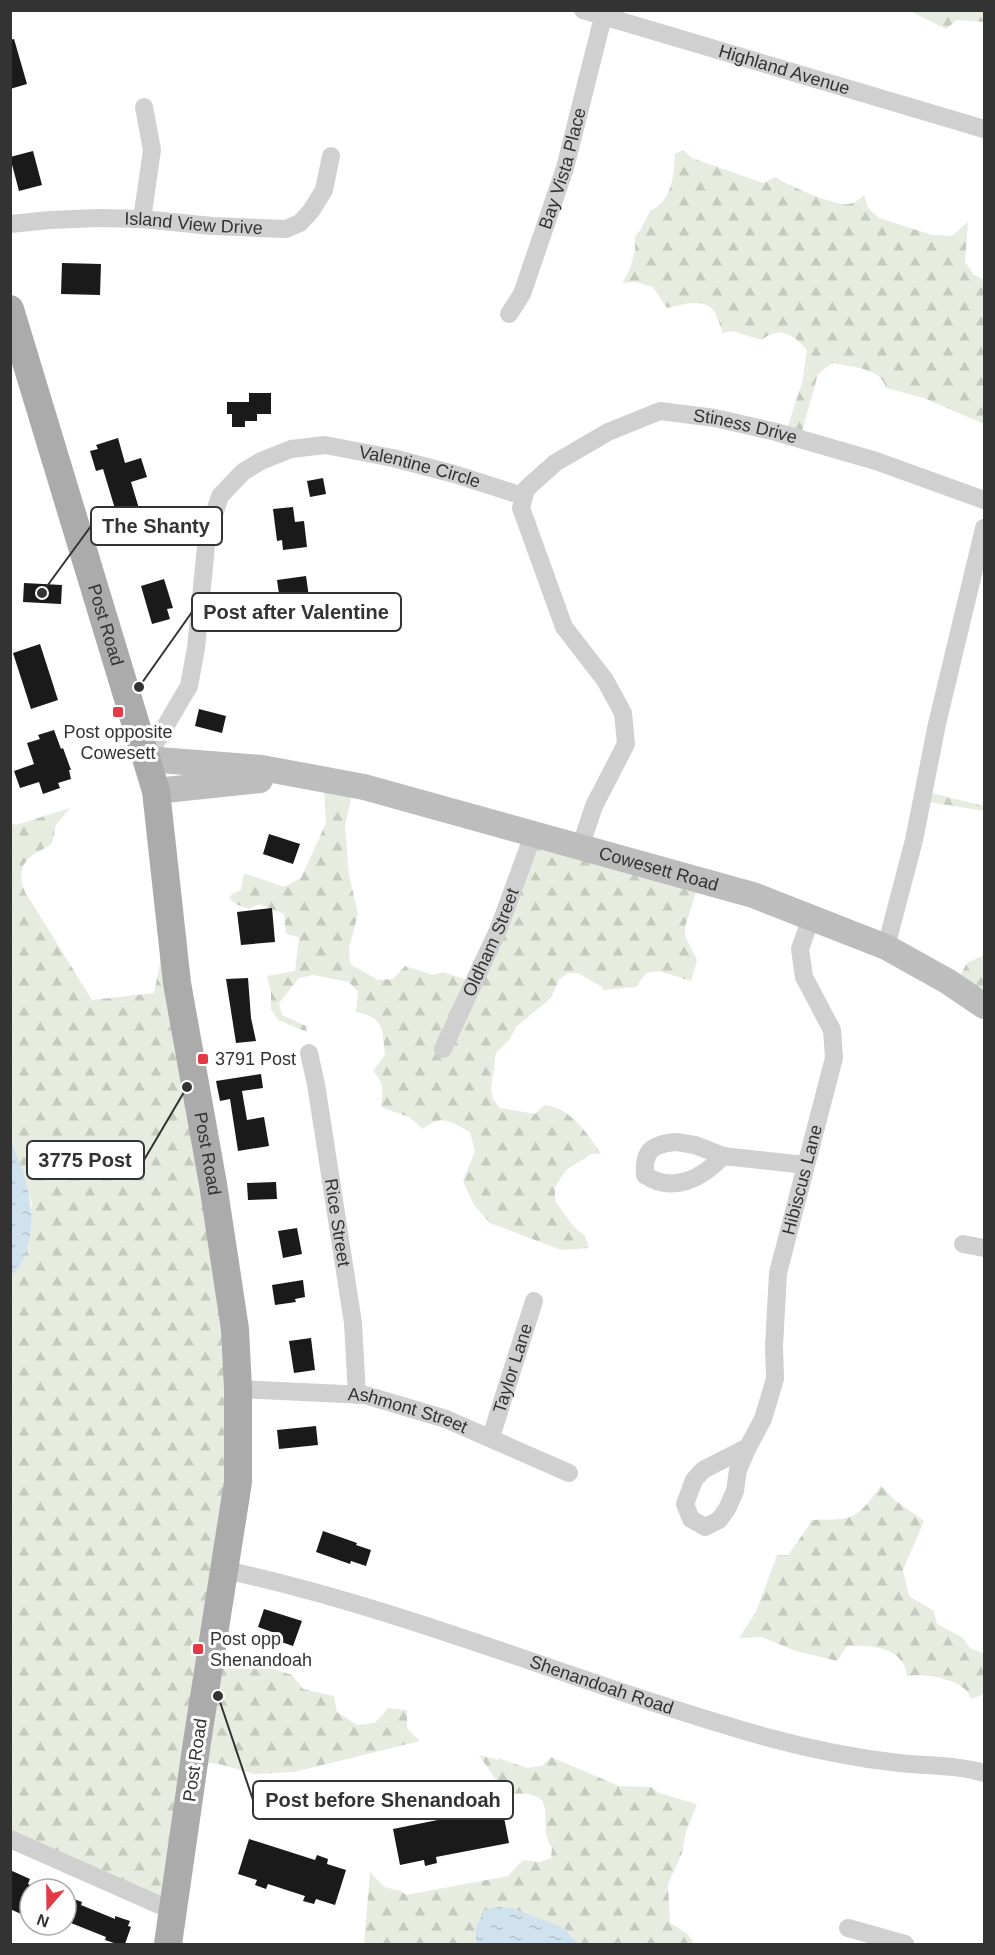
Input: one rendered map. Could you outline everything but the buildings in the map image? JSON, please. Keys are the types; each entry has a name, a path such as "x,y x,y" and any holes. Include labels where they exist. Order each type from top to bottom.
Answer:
{"main road":[{"name":"Post Road","path":"10,309 16,348 156,790 177,983 213,1184 235,1329 238,1389 238,1482 196,1742 168,1944"},
{"name":"Cowesett Road","path":"146,759 262,768 364,787 753,896 886,947 946,981 984,1006"},
{"name":"Cowesett Road","path":"156,790 237,781 315,777"}],"street":[{"name":"Highland Avenue","path":"583,10 984,129"},
{"name":"Bay Vista Place","path":"509,314 522,294 565,168 603,17"},
{"path":"142,219 152,150 144,106"},
{"name":"Island View Drive","path":"10,225 50,220 142,219 212,226 285,229 300,223 311,211 324,190 331,156"},
{"name":"Stiness Drive","path":"524,496 526,489 555,463 608,432 660,411 715,418 776,432 876,461 984,500"},
{"name":"Valentine Circle","path":"146,759 189,686 196,648 207,536 220,496 243,472 261,461 291,449 326,446 393,458 524,496"},
{"path":"524,496 521,508 528,531 564,627 605,680 623,713 626,744 594,806 580,848"},
{"path":"886,947 914,840 937,724 984,528"},
{"name":"Oldham Street","path":"443,1049 499,928 533,835"},
{"name":"Hibiscus Lane","path":"748,1447 763,1419 774,1379 778,1274 834,1058 832,1030 804,976 800,949 811,918"},
{"name":"Rice Street","path":"309,1053 316,1083 353,1323 357,1395"},
{"path":"723,1155 805,1165"},
{"path":"963,1244 984,1248"},
{"name":"Taylor Lane","path":"491,1437 534,1300"},
{"name":"Ashmont Street","path":"238,1389 365,1395 446,1419 569,1473"},
{"name":"Shenandoah Road","path":"225,1570 313,1590 682,1713 768,1737 828,1752 984,1773"},
{"path":"10,1839 173,1911"},
{"path":"848,1928 905,1944"}],"green space":[{"path":"910,11 984,11 984,22 957,20 946,29"},
{"path":"683,150 692,158 763,183 776,177 798,189 837,203 852,203 864,195 868,208 879,218 932,235 952,236 968,222 965,262 974,275 984,280 984,424 924,398 886,388 883,381 872,372 832,363 818,374 800,439 785,434 802,383 807,350 802,344 786,333 775,333 761,340 733,331 722,333 715,312 710,307 696,303 667,308 653,287 636,282 622,283 630,269 635,250 635,237 650,211 663,201 667,194 674,171 675,154"},
{"path":"324,786 353,788 345,826 349,875 358,914 349,948 350,964 378,980 393,979 405,966 433,975 443,972 474,982 534,840 699,883 685,927 685,936 697,960 691,981 659,971 646,973 636,987 603,990 602,987 578,973 568,973 559,980 551,998 516,1027 510,1039 496,1053 491,1089 493,1099 500,1108 535,1114 545,1105 555,1107 578,1123 601,1154 591,1154 566,1170 555,1187 555,1201 574,1227 585,1236 589,1248 561,1250 490,1223 474,1205 463,1181 475,1151 470,1132 452,1122 441,1120 423,1129 409,1117 381,1107 382,1087 373,1071 385,1055 382,1032 377,1021 372,1017 356,1012 358,992 349,982 313,975 299,978 279,1003 282,1015 306,1026 307,1032 278,1020 271,1009 271,992 267,976 295,971 299,937 286,934 284,914 259,904 249,909 229,898 241,890 244,873 281,886 286,886 301,878 326,823"},
{"path":"927,792 984,806 984,811 923,801"},
{"path":"70,808 56,825 52,843 28,859 21,875 28,898 92,1000 154,993 169,919 234,1343 212,1653 231,1655 292,1675 303,1689 334,1696 337,1712 357,1725 375,1723 388,1708 407,1710 407,1729 420,1741 294,1772 254,1774 219,1764 195,1762 170,1912 11,1840 10,1275 13,1275 32,1205 11,1141 10,823 16,825"},
{"path":"984,955 984,1008 955,984 967,963"},
{"path":"881,1486 896,1501 924,1521 903,1570 909,1596 934,1611 937,1624 962,1637 970,1648 984,1654 984,1691 982,1695 971,1699 968,1692 953,1682 933,1677 907,1676 905,1666 900,1659 876,1647 847,1646 837,1661 793,1650 762,1637 739,1638 756,1612 777,1555 788,1555 811,1520 852,1516 865,1506"},
{"path":"479,1755 499,1760 498,1758 527,1768 542,1766 551,1757 619,1786 651,1787 659,1793 697,1804 686,1831 682,1853 668,1884 670,1923 688,1934 694,1944 578,1944 564,1928 485,1910 476,1927 476,1944 364,1944 370,1872 384,1887 401,1891 406,1895 508,1876 523,1860 540,1862 551,1858 552,1847 548,1838 543,1803 538,1797 529,1794 513,1794 514,1792 504,1791"}],"water":[{"path":"11,1141 30,1199 31,1228 24,1257 17,1270 11,1275"},
{"path":"497,1907 512,1908 564,1928 578,1944 476,1944 476,1927 485,1910"}],"place":[{"name":"The Shanty","path":"42,593"},
{"name":"Post after Valentine","path":"139,687"},
{"name":"Post opposite Cowesett","path":"118,712"},
{"name":"3791 Post","path":"203,1059"},
{"name":"3775 Post","path":"187,1087"},
{"name":"Post opp Shenandoah","path":"198,1649"},
{"name":"Post before Shenandoah","path":"218,1696"}]}
